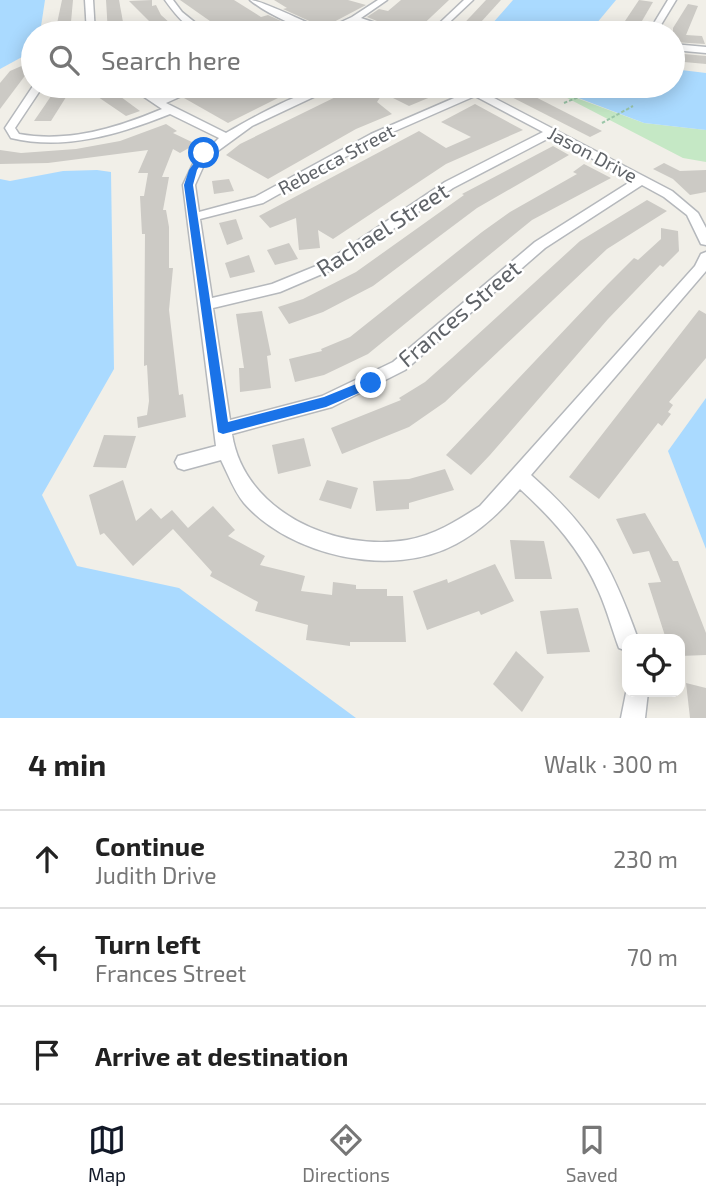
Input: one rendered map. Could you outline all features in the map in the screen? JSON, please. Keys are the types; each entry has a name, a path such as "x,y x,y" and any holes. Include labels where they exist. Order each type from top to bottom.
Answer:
{"street":[{"path":"89,0 90,21"},
{"path":"169,0 188,21"},
{"path":"254,0 270,11 295,21"},
{"path":"351,21 380,0"},
{"path":"446,21 469,0"},
{"path":"659,21 672,0"},
{"path":"355,19 361,21"},
{"path":"685,48 706,50"},
{"path":"30,98 10,128 15,136 44,139 99,134 136,125 170,110"},
{"path":"151,98 225,137"},
{"path":"159,103 171,98"},
{"path":"307,98 225,137 204,153 193,170 189,185 226,451 249,495 274,518 304,536 359,550 406,550 448,538 487,513 701,268 706,257"},
{"name":"Rebecca Street","path":"193,217 259,200 375,136 462,98"},
{"name":"Jason Drive","path":"487,98 676,199 692,213 706,241"},
{"name":"Rachael Street","path":"204,305 275,288 331,265 449,185 552,132"},
{"name":"Frances Street","path":"223,429 326,402 399,366 540,245 642,180"},
{"path":"692,213 706,211"},
{"path":"184,462 226,451"},
{"path":"520,477 558,510 595,555 625,634"},
{"path":"633,718 636,697"}],"path":[{"path":"564,103 576,98"},
{"path":"601,123 633,106"}],"green space":[{"path":"567,98 576,98 644,123 706,130 706,162 683,158"}],"water":[{"path":"0,0 45,0 42,21 21,21 21,58 0,69"},
{"path":"513,0 616,0 598,21 495,21"},
{"path":"685,70 706,73 706,130 644,123 578,98 685,98"},
{"path":"63,171 111,172 114,369 42,495 77,566 179,588 356,718 0,718 0,179 10,181"},
{"path":"706,398 706,549 668,451"}],"building":[{"path":"62,0 73,0 71,21 58,21"},
{"path":"106,0 119,0 123,21 107,21"},
{"path":"152,0 152,6 156,5 168,21 149,21 129,1"},
{"path":"180,0 234,0 261,17 268,15 281,21 210,21"},
{"path":"274,0 348,0 366,5 336,21 309,21 283,9 287,8"},
{"path":"401,0 449,0 427,21 377,21 367,17 379,9 388,11"},
{"path":"486,0 501,0 482,21 466,21"},
{"path":"639,0 653,2 642,21 625,21"},
{"path":"688,4 698,6 686,35 702,36 705,44 685,43 685,21 677,21"},
{"path":"685,54 706,56 706,64 685,62"},
{"path":"21,66 21,81 0,109 0,83 10,71"},
{"path":"50,98 65,98 51,121 34,121"},
{"path":"100,98 122,98 140,111 126,116"},
{"path":"184,98 278,98 228,123"},
{"path":"334,98 380,98 377,102 392,114 356,129 268,179 226,155 240,144"},
{"path":"393,98 428,98 409,106"},
{"path":"514,98 537,98 602,131 590,137"},
{"path":"475,104 523,130 446,164 333,239 318,230 320,248 299,250 296,218 270,228 259,216 419,131 446,148 471,137 441,122"},
{"path":"166,124 177,131 173,133 196,144 180,153 173,149 162,177 169,177 163,210 166,210 169,227 169,268 173,268 169,310 179,395 183,394 186,417 138,428 137,417 147,415 149,401 147,365 144,366 145,234 142,234 140,196 144,196 148,173 138,173 148,150 48,163 0,164 0,150 21,153 76,149 120,141"},
{"path":"553,146 569,155 477,208 373,286 323,312 289,324 278,307 303,299 356,272 464,195 462,194"},
{"path":"664,163 680,171 706,170 706,192 690,195 673,179 653,169"},
{"path":"584,164 611,178 532,220 368,354 324,375 295,382 289,359 322,351 321,349 350,337 482,232 510,212 577,174 573,172"},
{"path":"229,179 234,191 214,194 212,181"},
{"path":"647,200 667,211 607,249 445,402 409,427 342,454 331,428 401,400 399,398 425,382 580,241"},
{"path":"236,219 243,239 227,245 219,223"},
{"path":"661,228 678,231 679,251 663,267 660,265 608,319 490,455 471,475 446,455 607,285 634,258 638,260 661,239"},
{"path":"289,243 298,259 275,265 267,250"},
{"path":"249,255 255,272 230,278 225,263"},
{"path":"699,310 706,314 706,358 669,402 673,405 668,412 671,414 662,426 658,423 599,499 569,477"},
{"path":"262,311 271,355 267,356 271,388 240,392 239,368 244,368 236,314"},
{"path":"104,435 136,436 126,468 93,467"},
{"path":"304,438 311,466 278,474 272,445"},
{"path":"445,469 454,490 409,503 409,509 376,511 373,481 409,479"},
{"path":"123,480 136,521 151,508 161,519 172,510 188,528 213,506 235,530 228,536 265,556 260,565 305,576 301,591 332,595 333,582 356,585 356,589 387,589 387,596 403,596 406,642 350,642 350,646 306,640 308,625 255,611 258,602 210,576 212,572 173,529 133,566 104,533 100,535 89,495"},
{"path":"327,480 358,488 351,509 319,500"},
{"path":"645,513 673,561 678,561 706,633 706,655 685,656 685,634 664,634 648,583 661,582 649,551 633,554 616,519"},
{"path":"510,540 544,541 552,579 515,579"},
{"path":"495,564 514,601 481,615 479,611 427,630 413,591 447,579 448,583"},
{"path":"578,608 590,652 547,654 540,611"},
{"path":"516,651 544,677 522,712 493,684"},
{"path":"686,683 706,688 706,718 690,718"}],"route":[{"path":"204,153 193,170 189,185 223,429 326,402 371,383"}]}
